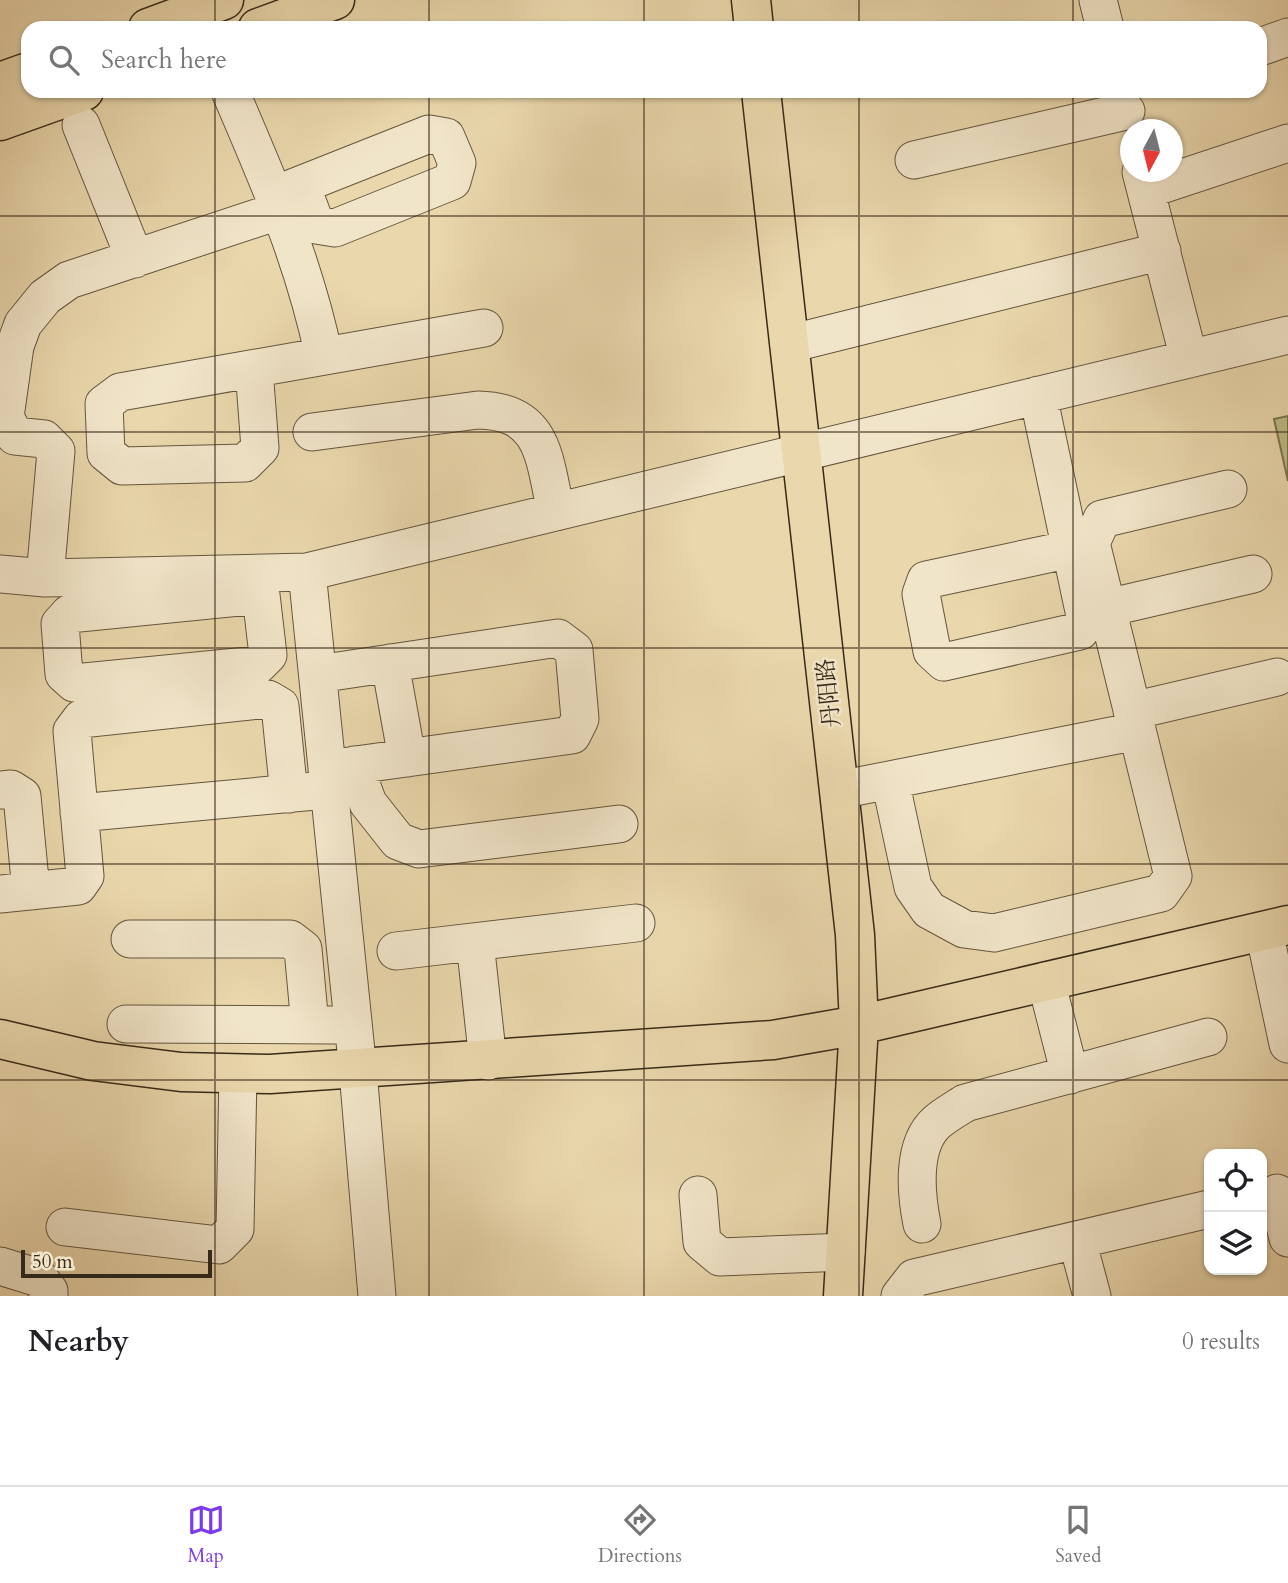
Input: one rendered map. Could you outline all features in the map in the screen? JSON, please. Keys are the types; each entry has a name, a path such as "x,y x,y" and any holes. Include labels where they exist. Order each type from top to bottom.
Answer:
{"main road":[{"path":"167,21 224,0"},
{"path":"277,21 335,0"},
{"path":"751,0 753,21"},
{"path":"0,82 21,74"},
{"name":"丹阳路","path":"762,98 855,935 859,1025 844,1296"},
{"path":"0,121 83,108"},
{"path":"0,1039 93,1061 181,1072 238,1073 358,1071 773,1040 859,1025 1276,928"}],"street":[{"path":"1098,0 1103,21"},
{"path":"1267,44 1288,37"},
{"path":"234,98 286,196 324,356"},
{"path":"914,160 1126,103"},
{"path":"83,108 135,259"},
{"path":"1183,171 1288,143"},
{"path":"1144,182 1189,359"},
{"path":"45,578 56,452 44,439 15,436 5,417 15,346 23,324 45,297 69,280 135,259 286,196"},
{"path":"789,344 1161,251"},
{"path":"254,369 484,328"},
{"path":"261,595 268,655 258,665 74,683 64,674 60,624 69,614 261,595 556,512 1288,335"},
{"path":"1038,395 1071,549"},
{"path":"312,432 478,410 498,411 516,416 530,426 538,441 556,512"},
{"path":"890,780 913,887 929,910 964,929 994,933 1161,893 1172,876 1091,543 1102,519 1228,489"},
{"path":"0,574 45,578 308,581"},
{"path":"1107,608 1254,574"},
{"path":"308,581 318,674 337,775 353,1025 377,1296"},
{"path":"79,813 289,794 337,775 407,758 572,735 580,719 574,650 558,638 318,674"},
{"path":"390,663 407,758"},
{"path":"839,790 1135,721 1277,677"},
{"path":"0,790 11,789 22,796 16,892 78,886 85,876 72,731 81,719 268,699 280,706 289,794"},
{"path":"337,775 368,803 398,841 419,849 619,824"},
{"path":"396,951 636,923"},
{"path":"1276,928 1288,1044"},
{"path":"130,939 290,939 303,949 310,1025"},
{"path":"475,942 488,1061"},
{"path":"1046,981 1070,1075"},
{"path":"126,1024 353,1025"},
{"path":"922,1224 915,1189 919,1157 934,1124 965,1103 1208,1037"},
{"path":"65,1227 219,1245 235,1229 238,1073"},
{"path":"1276,1193 1288,1238"},
{"path":"698,1195 702,1242 720,1257 846,1252"},
{"path":"900,1296 914,1278 1204,1210"},
{"path":"1077,1240 1092,1296"},
{"path":"0,1266 39,1278 49,1291 49,1296"}],"shaded area":[{"path":"1288,416 1288,481 1274,419"}]}
